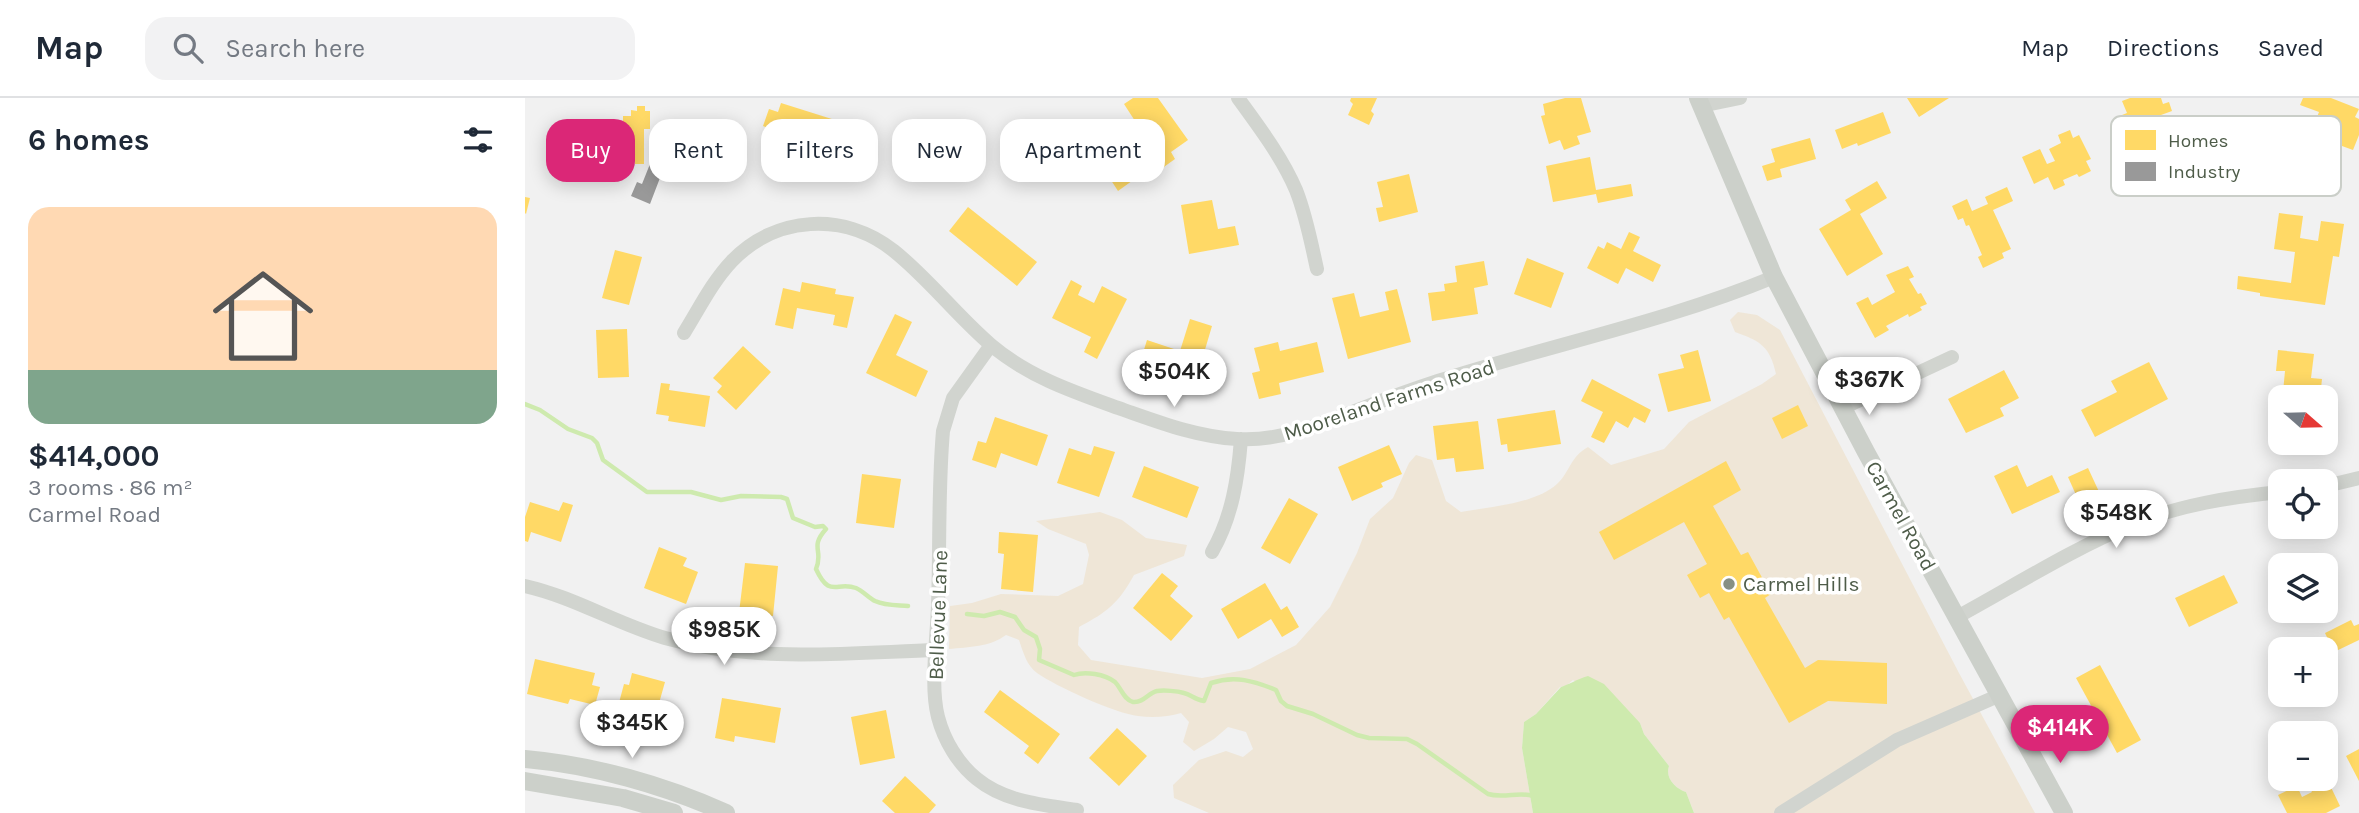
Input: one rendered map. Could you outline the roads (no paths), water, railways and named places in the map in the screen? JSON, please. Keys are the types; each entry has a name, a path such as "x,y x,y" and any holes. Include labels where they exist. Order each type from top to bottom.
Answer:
{"main road":[{"name":"Carmel Road","path":"1699,102 1774,276 2064,813"},
{"path":"525,759 617,775 696,800 726,813"},
{"path":"525,781 623,798 674,813"}],"street":[{"path":"1238,98 1280,158 1296,190 1317,269"},
{"path":"1699,102 1741,98"},
{"name":"Mooreland Farms Road","path":"684,333 713,285 730,262 748,246 781,229 822,223 859,231 893,250 991,345 1018,365 1049,382 1077,394 1207,436 1269,438 1311,428 1441,380 1721,299 1774,276"},
{"name":"Bellevue Lane","path":"991,345 960,386 947,413 943,430 935,699 938,717 950,747 963,765 991,789 1008,797 1077,810"},
{"path":"1843,408 1952,357"},
{"path":"1212,552 1229,515 1235,492 1241,439"},
{"path":"2338,483 2359,478"},
{"path":"1957,617 2134,523 2178,509 2238,496 2268,493"},
{"path":"525,586 664,637 705,647 751,653 792,654 936,650"},
{"path":"1781,813 1897,740 2000,695"}],"waterway":[{"path":"525,404 540,410 568,429 592,438 597,443 603,460 647,492 691,492 721,500 741,496 787,499 793,518 826,529 818,541 819,557 816,569 825,584 856,588 883,604 908,606"},
{"path":"967,614 984,616 1000,612 1015,617 1024,630 1036,637 1040,649 1039,660 1074,675 1089,673 1106,677 1115,682 1133,702 1157,691 1184,693 1204,701 1211,683 1228,679 1252,682 1276,690 1281,701 1287,706 1313,714 1357,735 1407,739 1488,794 1533,796"}],"place":[{"name":"Carmel Hills","path":"1729,584"}]}
